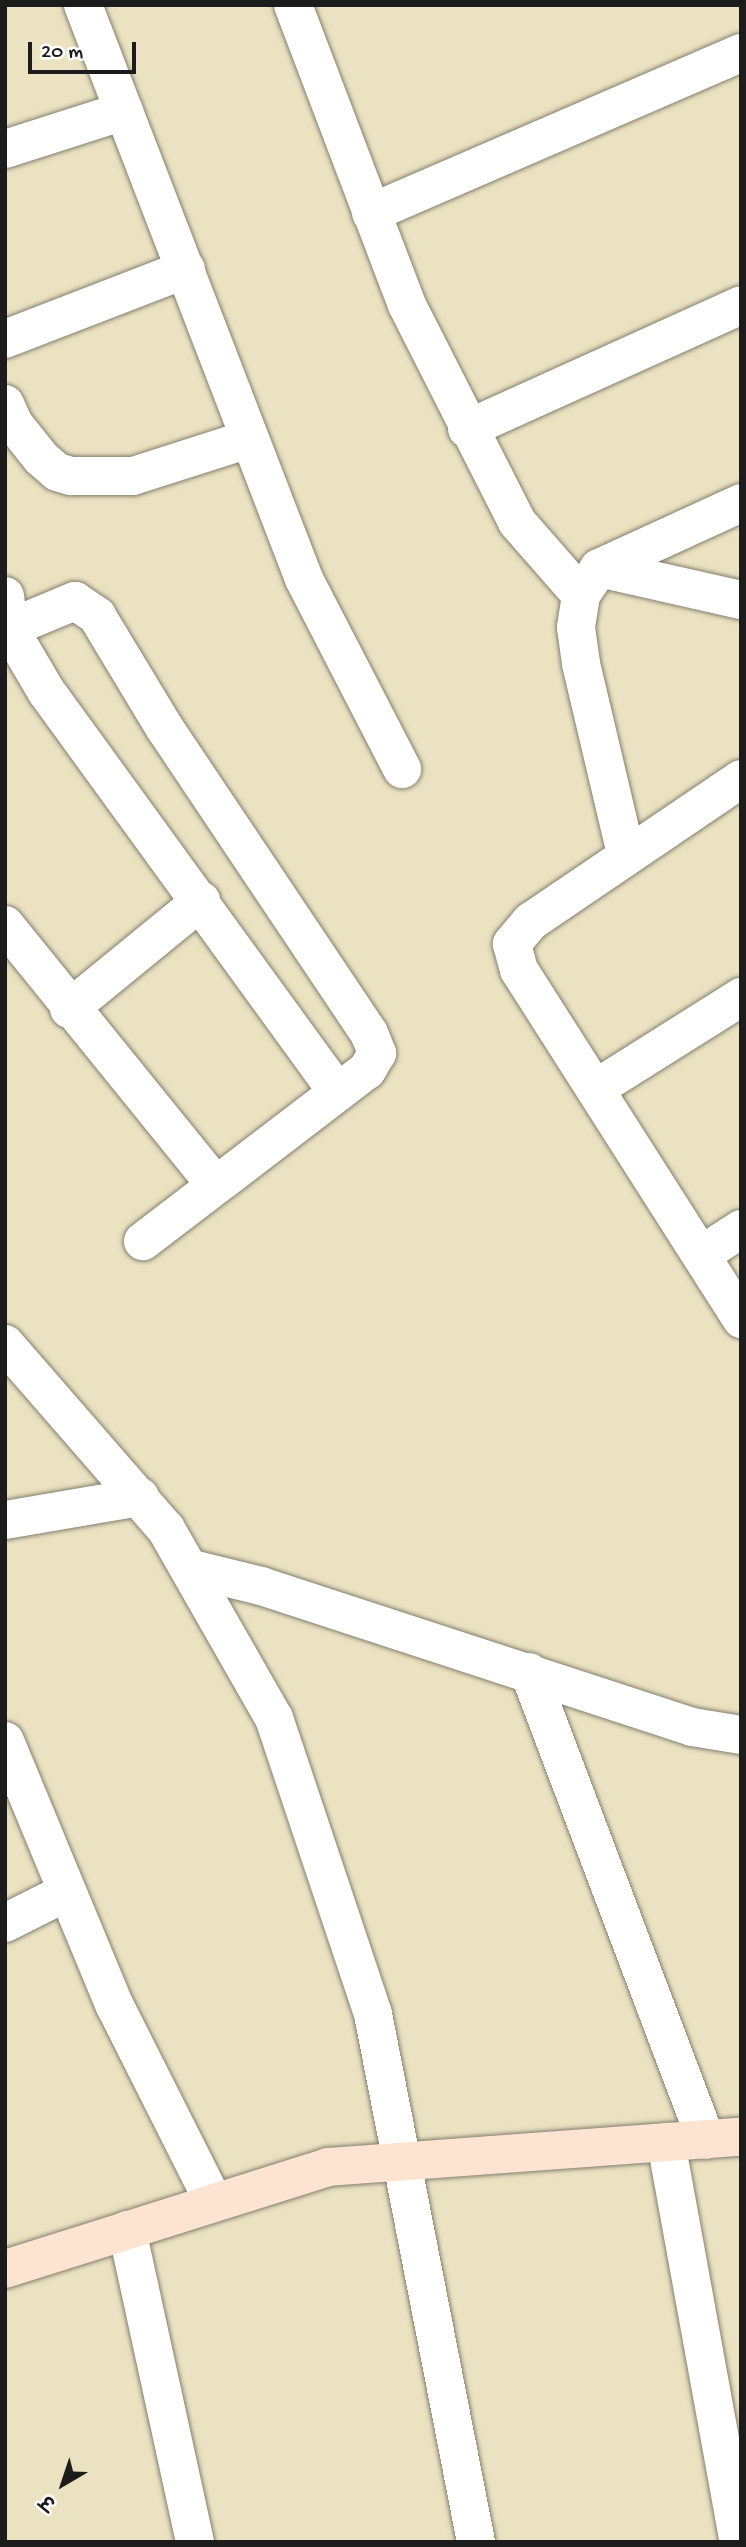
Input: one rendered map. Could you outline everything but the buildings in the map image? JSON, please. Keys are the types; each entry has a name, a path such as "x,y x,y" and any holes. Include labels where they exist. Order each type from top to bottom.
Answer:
{"main road":[{"path":"5,2269 328,2166 723,2138"}],"street":[{"path":"83,5 304,579 402,769"},
{"path":"293,5 407,304 467,429 517,522 590,581 741,600"},
{"path":"371,213 741,53"},
{"path":"5,149 124,111"},
{"path":"5,340 186,269"},
{"path":"467,429 741,305"},
{"path":"5,404 14,424 41,458 57,472 71,476 133,476 248,439"},
{"path":"626,854 581,663 576,626 590,581 741,503"},
{"path":"143,1241 214,1183 337,1091 375,1061 369,1033 164,727 97,616 75,601 6,618 46,691 337,1091"},
{"path":"741,779 626,854 531,921 512,944 519,970 741,1319"},
{"path":"69,1009 201,901"},
{"path":"5,925 69,1009 214,1183"},
{"path":"595,1089 741,997"},
{"path":"701,1255 741,1228"},
{"path":"5,1344 140,1497 192,1569 274,1718 373,2014 475,2542"},
{"path":"5,1520 140,1497"},
{"path":"192,1569 261,1586 692,1727 741,1735"},
{"path":"529,1672 723,2138"},
{"path":"6,1743 116,2006 214,2203"},
{"path":"5,1923 67,1892"},
{"path":"666,2143 728,2414 738,2542"},
{"path":"127,2230 195,2542"}]}
